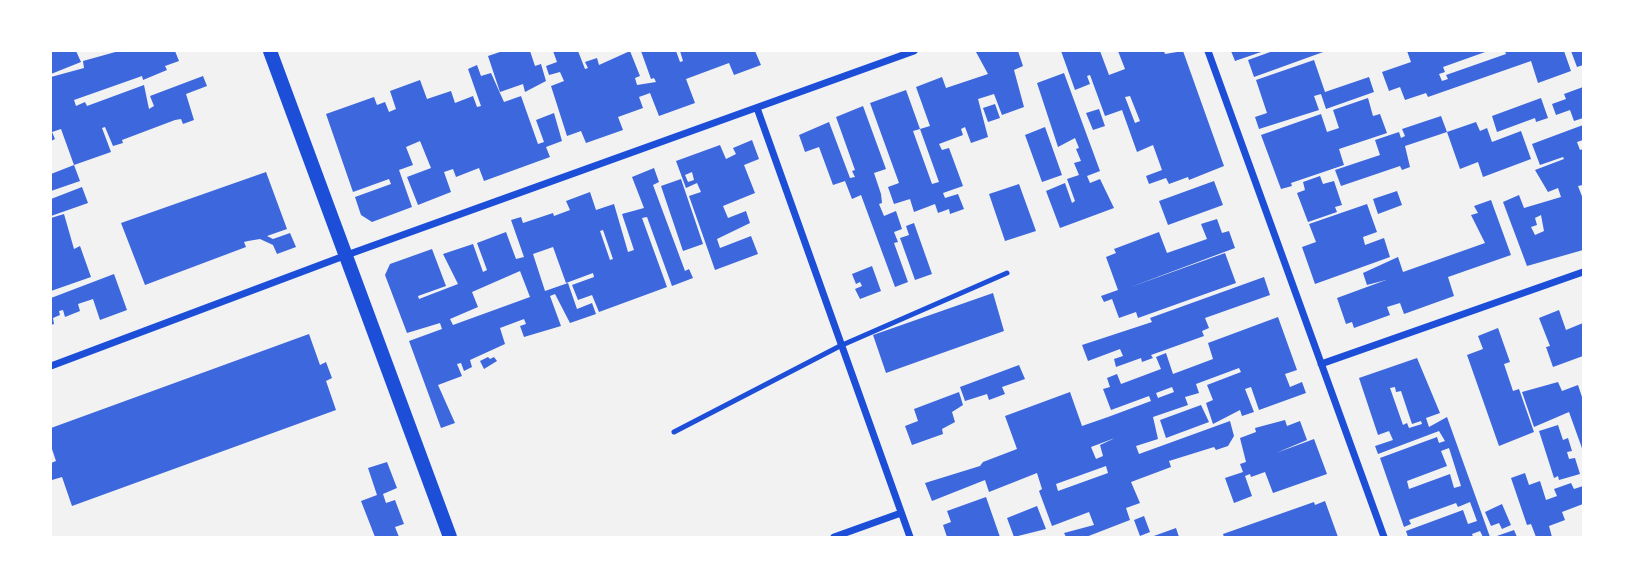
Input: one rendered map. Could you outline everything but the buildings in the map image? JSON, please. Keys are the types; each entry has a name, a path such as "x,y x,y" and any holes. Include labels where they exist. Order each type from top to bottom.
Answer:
{"main road":[{"path":"270,51 450,537"}],"street":[{"path":"51,366 344,256 914,51"},
{"path":"1208,51 1384,537"},
{"path":"757,107 910,537"},
{"path":"1321,364 1583,272"},
{"path":"834,537 901,513"}],"lane":[{"path":"674,432 840,346 1007,273"}]}
